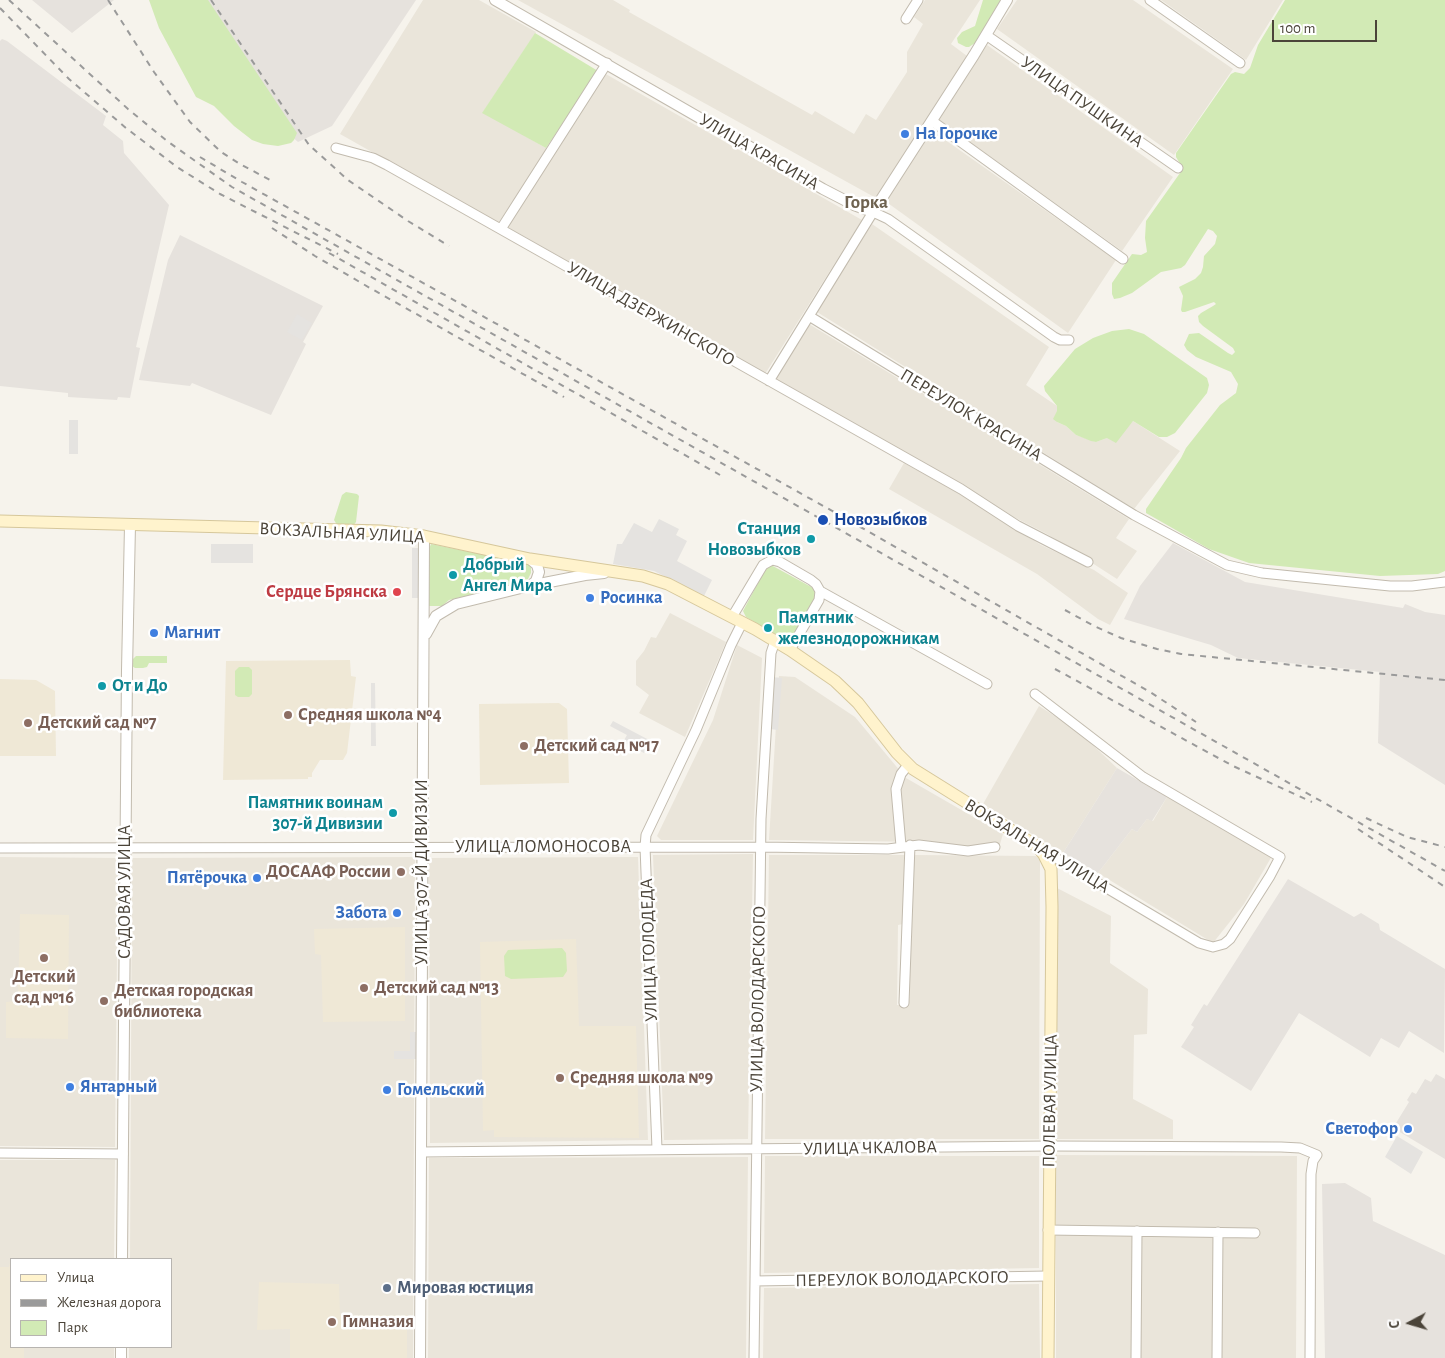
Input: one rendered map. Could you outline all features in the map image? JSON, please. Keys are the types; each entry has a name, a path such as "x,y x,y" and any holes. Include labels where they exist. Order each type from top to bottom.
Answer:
{"main road":[{"name":"ВОКЗАЛЬНАЯ УЛИЦА","path":"0,522 358,530 424,536 530,559 646,576 662,582 737,620 790,650 827,675 848,692 908,765 924,777 1038,847"},
{"name":"ПОЛЕВАЯ УЛИЦА","path":"1038,847 1048,862 1052,879 1048,1358"}],"street":[{"name":"УЛИЦА КРАСИНА","path":"495,0 830,193 888,219 1054,337 1060,340 1069,340"},
{"path":"906,19 918,0"},
{"path":"769,381 1007,0"},
{"path":"1150,0 1240,63"},
{"name":"УЛИЦА ПУШКИНА","path":"986,35 1178,168"},
{"path":"501,229 607,63"},
{"path":"932,121 1123,258"},
{"name":"УЛИЦА ДЗЕРЖИНСКОГО","path":"336,148 373,158 387,164 961,489 1018,526 1088,562"},
{"name":"ПЕРЕУЛОК КРАСИНА","path":"808,316 1134,515 1216,560 1245,570 1390,586 1412,586 1445,582"},
{"name":"САДОВАЯ УЛИЦА","path":"122,1258 126,678 130,525"},
{"name":"УЛИЦА 307-Й ДИВИЗИИ","path":"420,1358 424,536"},
{"path":"529,586 536,581 539,574 537,565 530,559"},
{"path":"737,620 763,565 772,560 780,562 811,580 820,591 820,600 790,650"},
{"path":"424,645 426,634 436,616 448,608 466,601 591,574 623,573"},
{"path":"820,591 987,684"},
{"name":"УЛИЦА ГОЛОДЕДА","path":"657,1149 645,847 649,826 692,738 730,646 737,620"},
{"name":"УЛИЦА ВОЛОДАРСКОГО","path":"754,1358 761,847 770,659 775,641"},
{"name":"ВОКЗАЛЬНАЯ УЛИЦА","path":"1035,694 1143,777 1280,857 1230,939 1224,944 1213,947 1199,943 1038,847"},
{"path":"904,1003 906,845 896,788 901,774 908,765"},
{"name":"УЛИЦА ЛОМОНОСОВА","path":"0,848 888,848 906,845 933,845 968,851 996,847"},
{"path":"1052,879 1056,867 1062,864 1069,865"},
{"name":"УЛИЦА ЧКАЛОВА","path":"421,1152 1049,1146 1300,1148 1317,1155 1313,1161 1311,1174 1310,1358"},
{"path":"0,1153 123,1154"},
{"path":"1048,1230 1255,1233"},
{"path":"1136,1358 1137,1231"},
{"path":"1217,1358 1218,1232"},
{"name":"ПЕРЕУЛОК ВОЛОДАРСКОГО","path":"755,1281 1048,1276"}],"shaded area":[{"path":"32,0 114,0 72,33"},
{"path":"200,0 416,0 332,126 298,142 289,134"},
{"path":"423,0 479,0 536,32 483,112 548,149 498,223 340,134"},
{"path":"518,0 613,0 630,10 629,12 812,115 815,111 854,134 866,114 876,120 907,72 907,52 923,24 914,17 925,0 980,0 951,44 967,56 876,198"},
{"path":"1017,0 1133,0 1233,69 1174,155 997,29"},
{"path":"1161,0 1283,0 1246,60"},
{"path":"2,39 106,116 103,125 123,141 124,153 169,205 136,347 140,348 130,398 118,397 117,400 68,397 68,393 0,386 0,41"},
{"path":"987,45 1173,177 1122,251 938,119"},
{"path":"604,73 862,220 765,374 506,226"},
{"path":"931,130 1116,260 1068,333 885,201"},
{"path":"872,224 1049,347 1026,385 1057,406 1057,422 1066,426 1076,435 1096,442 1107,438 1133,421 1180,451 1134,509 817,312"},
{"path":"180,235 323,306 303,342 306,344 271,415 192,383 190,386 139,380 168,260"},
{"path":"297,314 312,323 302,340 287,332"},
{"path":"809,324 1129,519 1116,538 1137,551 1117,579 1047,534 1006,513 775,380"},
{"path":"69,420 78,420 78,454 69,454"},
{"path":"904,463 962,495 1041,545 1094,570 1128,593 1110,625 1098,619 1037,574 889,489"},
{"path":"659,519 679,529 676,535 687,541 677,561 712,580 704,596 654,571 613,564 617,544 622,544 634,523 652,532"},
{"path":"1173,543 1245,582 1403,608 1405,604 1425,612 1445,615 1445,785 1378,743 1380,672 1238,658 1211,645 1124,619 1140,586"},
{"path":"211,544 253,544 253,563 211,563"},
{"path":"412,548 418,548 418,598 412,598"},
{"path":"670,613 726,642 685,737 639,713 649,695 636,685 636,661 651,637 656,638"},
{"path":"737,645 762,658 753,840 661,840 657,836 713,720"},
{"name":"Средняя школа №4","path":"350,660 351,676 356,677 347,753 343,760 320,760 312,773 312,777 308,777 308,779 223,780 226,661"},
{"path":"779,676 795,677 855,717 906,778 1003,834 1000,844 970,848 929,842 769,840"},
{"path":"772,677 782,678 778,730 770,729"},
{"name":"Детский сад №7","path":"0,679 36,680 55,691 56,756 0,756"},
{"path":"371,683 375,683 376,746 371,746"},
{"name":"Детский сад №17","path":"559,703 567,709 569,783 480,785 479,704"},
{"path":"1039,706 1077,730 1117,768 1063,853 983,804"},
{"path":"613,721 651,741 644,753 623,742 627,735 610,726"},
{"path":"1117,768 1167,797 1152,821 1147,819 1137,832 1132,829 1098,873 1063,853"},
{"path":"1167,797 1272,856 1244,904 1213,943 1098,873 1132,829 1137,832 1147,819 1153,821"},
{"path":"753,854 748,1139 664,1140 653,855"},
{"path":"769,855 906,855 903,924 898,925 897,1005 909,1005 914,855 1036,856 1040,860 1039,1139 765,1139"},
{"path":"0,857 118,858 115,1147 0,1146"},
{"path":"415,857 413,1358 129,1358 129,1348 172,1348 172,1258 130,1258 132,858"},
{"path":"638,857 648,1140 430,1143 429,858"},
{"path":"1288,879 1354,917 1361,913 1379,924 1380,930 1445,969 1444,1053 1409,1031 1399,1048 1381,1038 1370,1057 1299,1013 1251,1091 1181,1047 1194,1027 1191,1025 1204,1004 1207,1006"},
{"path":"1057,888 1111,916 1110,963 1148,989 1147,1034 1134,1035 1133,1099 1173,1120 1173,1139 1057,1139"},
{"name":"Детский сад №16","path":"20,914 69,915 68,1039 6,1038 6,1002 18,1001"},
{"name":"Детский сад №13","path":"405,927 405,1021 323,1022 321,955 315,954 314,929"},
{"name":"Средняя школа №9","path":"576,939 579,1026 636,1026 639,1138 494,1137 494,1130 483,1131 480,942"},
{"path":"410,1032 416,1032 416,1059 394,1059 394,1051 410,1051"},
{"path":"1436,1074 1445,1079 1445,1159 1393,1128 1409,1102 1407,1100 1412,1092 1416,1094 1425,1079 1431,1082"},
{"path":"1397,1136 1423,1152 1411,1174 1385,1157"},
{"path":"1056,1155 1297,1156 1296,1358 1220,1358 1221,1236 1260,1237 1260,1230 1056,1226"},
{"path":"765,1156 1039,1156 1039,1268 764,1273"},
{"path":"748,1157 746,1358 428,1358 429,1158"},
{"path":"0,1160 115,1160 114,1258 10,1258 10,1348 114,1348 114,1358 0,1358"},
{"path":"1345,1183 1371,1198 1373,1221 1445,1255 1445,1358 1325,1358 1322,1184"},
{"path":"1056,1234 1133,1235 1133,1358 1056,1358"},
{"path":"1141,1235 1214,1236 1213,1358 1141,1358"},
{"path":"10,1263 10,1348 24,1348 24,1358 0,1358 0,1267 9,1267"},
{"name":"Гимназия","path":"259,1282 339,1284 340,1315 407,1315 407,1358 290,1358 290,1329 257,1330"},
{"path":"1039,1284 1040,1358 763,1358 764,1288"}],"green space":[{"path":"149,0 208,0 297,133 294,140 291,143 278,146 252,140 234,126 214,106 196,97 159,28"},
{"path":"983,0 1001,0 975,43 966,47 958,43 957,38 962,32 975,26"},
{"path":"1285,0 1445,0 1445,571 1438,574 1380,576 1249,563 1209,549 1146,513 1146,509 1186,448 1220,405 1236,393 1238,384 1231,372 1196,357 1184,345 1189,334 1199,333 1228,353 1232,355 1235,352 1233,348 1199,322 1198,316 1216,304 1214,302 1185,312 1181,310 1183,296 1179,287 1195,279 1201,273 1204,256 1215,244 1217,236 1208,229 1185,265 1181,268 1161,272 1132,293 1114,299 1112,283 1132,254 1141,255 1147,252 1145,238 1146,221 1180,173 1182,167 1176,157 1176,153 1231,74 1235,72 1244,74 1250,68 1258,45"},
{"path":"535,33 598,71 546,148 482,113"},
{"path":"1129,329 1144,334 1207,378 1209,385 1207,393 1175,433 1167,437 1159,437 1133,421 1116,443 1107,438 1096,442 1076,435 1066,426 1053,419 1057,406 1045,391 1044,386 1075,349 1093,338 1112,331"},
{"path":"346,492 359,496 356,522 353,526 337,525 334,520 342,495"},
{"path":"431,544 528,564 531,567 531,573 527,581 449,600 442,606 429,606 429,549"},
{"path":"771,565 815,589 817,595 797,632 788,636 779,636 746,617 743,611 766,568"},
{"path":"136,656 167,656 167,663 149,663 147,667 135,668 132,666 132,660"},
{"path":"239,667 249,667 252,670 252,694 249,697 238,697 235,695 235,671"},
{"path":"562,948 566,953 567,971 563,977 511,979 505,976 504,956 508,950"}],"railway":[{"path":"9,0 128,109 167,141 232,187 1445,871"},
{"path":"108,0 154,72 190,122 221,152 270,180"},
{"path":"211,0 309,145 348,180 408,221 449,246"},
{"path":"0,8 69,79 126,128 177,167 220,194 338,254"},
{"path":"200,157 827,508 1150,692 1196,722"},
{"path":"272,228 370,288 564,397"},
{"path":"329,253 720,475"},
{"path":"1065,610 1121,638 1181,654 1445,680"},
{"path":"1055,669 1233,766 1312,802"},
{"path":"1366,818 1407,837 1445,847"},
{"path":"1358,829 1445,887"}],"place":[{"name":"На Горочке","path":"905,134"},
{"name":"Новозыбков","path":"823,520"},
{"name":"Станция Новозыбков","path":"811,539"},
{"name":"Добрый Ангел Мира","path":"453,575"},
{"name":"Сердце Брянска","path":"397,592"},
{"name":"Росинка","path":"590,598"},
{"name":"Памятник железнодорожникам","path":"768,628"},
{"name":"Магнит","path":"154,633"},
{"name":"От и До","path":"102,686"},
{"name":"Средняя школа №4","path":"288,715"},
{"name":"Детский сад №7","path":"28,723"},
{"name":"Детский сад №17","path":"524,746"},
{"name":"Памятник воинам 307-й Дивизии","path":"393,813"},
{"name":"ДОСААФ России","path":"401,872"},
{"name":"Пятёрочка","path":"257,878"},
{"name":"Забота","path":"397,913"},
{"name":"Детский сад №16","path":"44,958"},
{"name":"Детский сад №13","path":"364,988"},
{"name":"Детская городская библиотека","path":"104,1001"},
{"name":"Средняя школа №9","path":"560,1078"},
{"name":"Янтарный","path":"70,1087"},
{"name":"Гомельский","path":"387,1090"},
{"name":"Светофор","path":"1408,1129"},
{"name":"Мировая юстиция","path":"387,1288"},
{"name":"Гимназия","path":"332,1322"}],"district":[{"name":"Горка","path":"866,202"}]}
